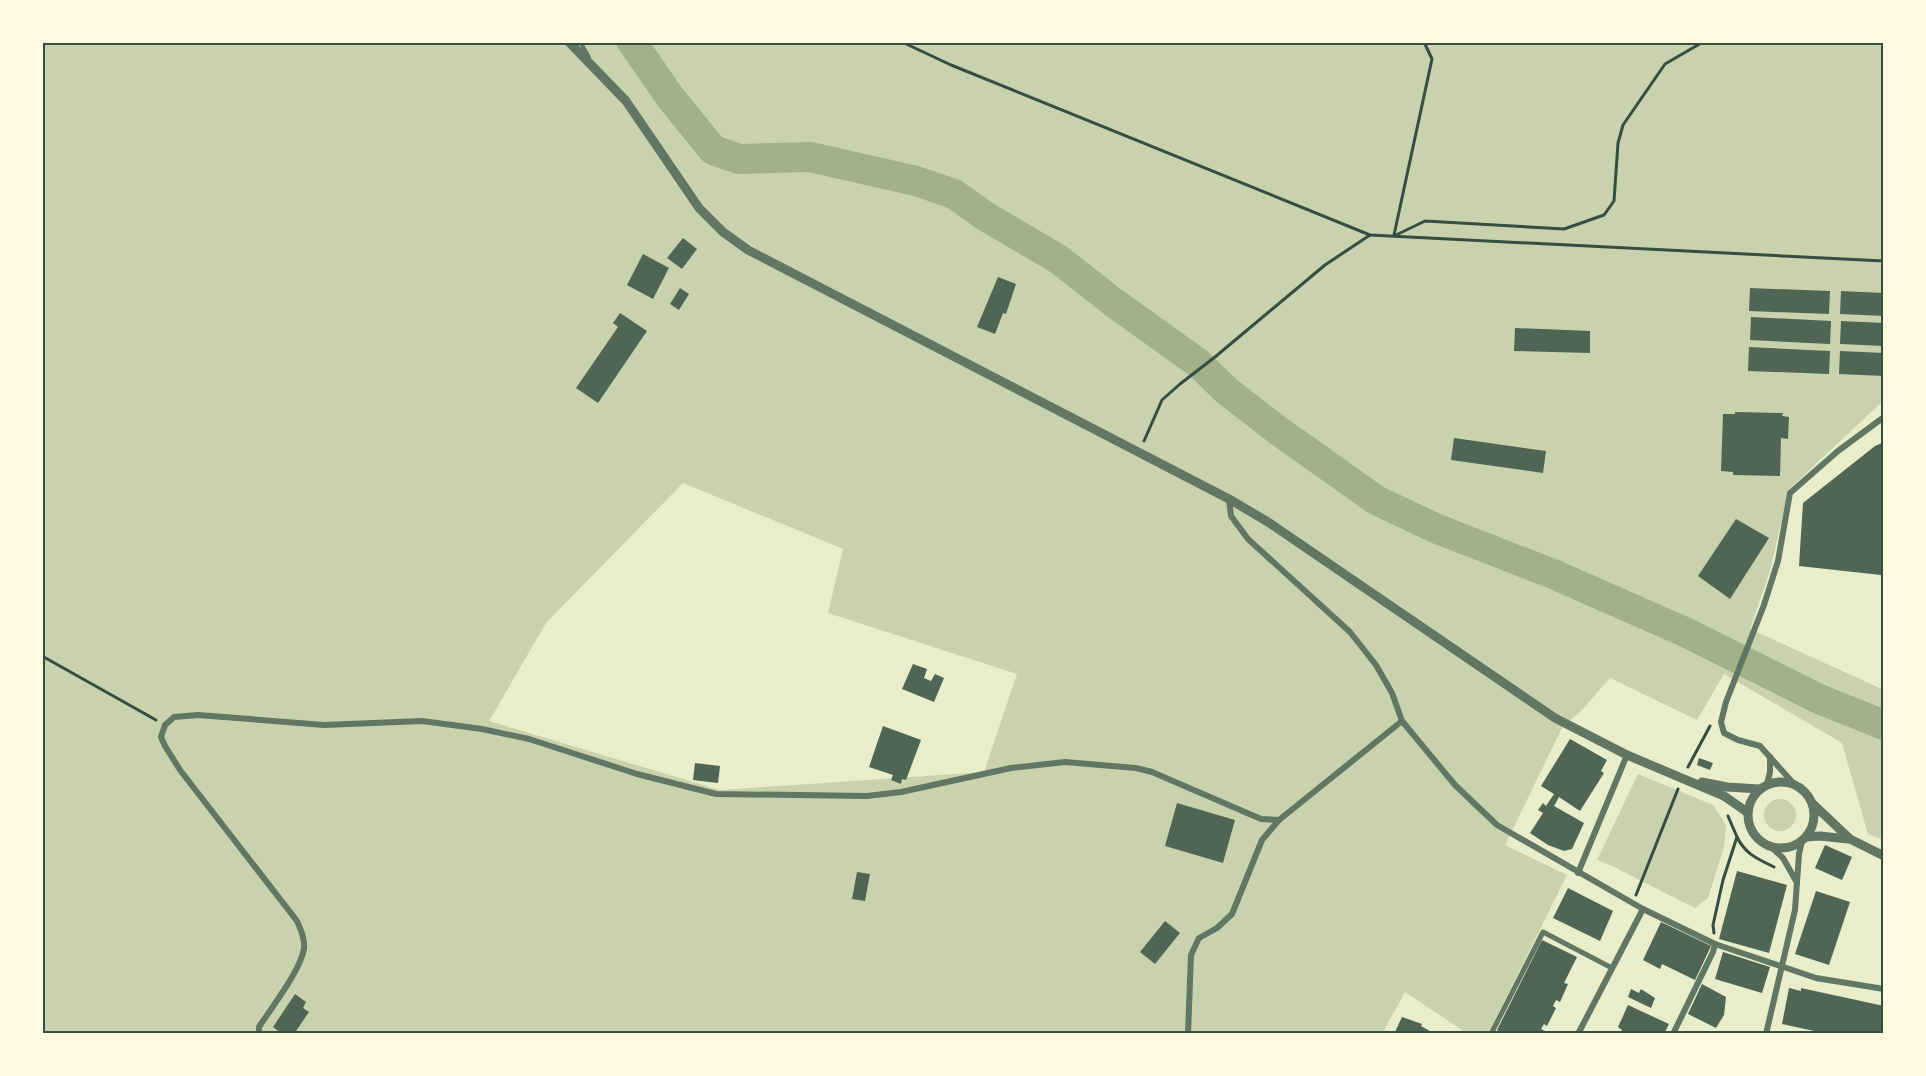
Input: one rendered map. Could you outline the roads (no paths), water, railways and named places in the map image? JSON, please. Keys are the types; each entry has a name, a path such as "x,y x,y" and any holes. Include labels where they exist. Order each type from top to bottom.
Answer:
{"street":[{"path":"568,42 626,101 699,208 723,232 748,250 1229,499 1268,522 1546,712 1680,783 1724,796 1747,812"},
{"path":"1794,784 1760,746 1738,740 1724,733 1721,722 1726,702 1754,634 1778,561 1790,494 1838,451 1884,417"},
{"path":"1229,499 1231,516 1248,539 1350,632 1392,693 1402,722 1455,785 1497,825 1633,904 1715,944 1781,968 1835,982 1884,989"},
{"path":"259,1034 259,1028 299,962 304,947 303,933 297,921 180,770 165,746 161,737 165,725 174,717 198,715 324,725 422,722 448,724 529,739 637,774 716,794 867,796 901,792 1011,768 1065,762 1100,763 1144,770 1261,819 1279,820"},
{"path":"1188,1034 1191,955 1199,938 1217,928 1232,914 1262,840 1279,820 1402,722"},
{"path":"1578,873 1627,754"},
{"path":"1770,756 1770,772 1763,786 1751,799 1747,812 1750,829 1762,843 1779,848 1788,847 1804,839 1827,836 1850,839"},
{"path":"1680,783 1727,787 1763,786 1784,781 1794,784 1802,789 1813,804 1850,839 1884,856"},
{"path":"1766,1034 1796,910 1799,854 1804,839 1813,824 1813,804"},
{"path":"1770,846 1783,858 1798,884"},
{"path":"1578,1034 1643,909"},
{"path":"1491,1034 1543,932 1612,968"},
{"path":"1674,1034 1715,944"}],"lane":[{"path":"580,42 595,68"}],"waterway":[{"path":"632,42 670,97 713,150 739,159 810,157 916,181 954,194 985,216 1058,259 1198,363 1227,391 1276,429 1376,500 1435,528 1553,574 1685,632 1819,699 1884,725"}]}
